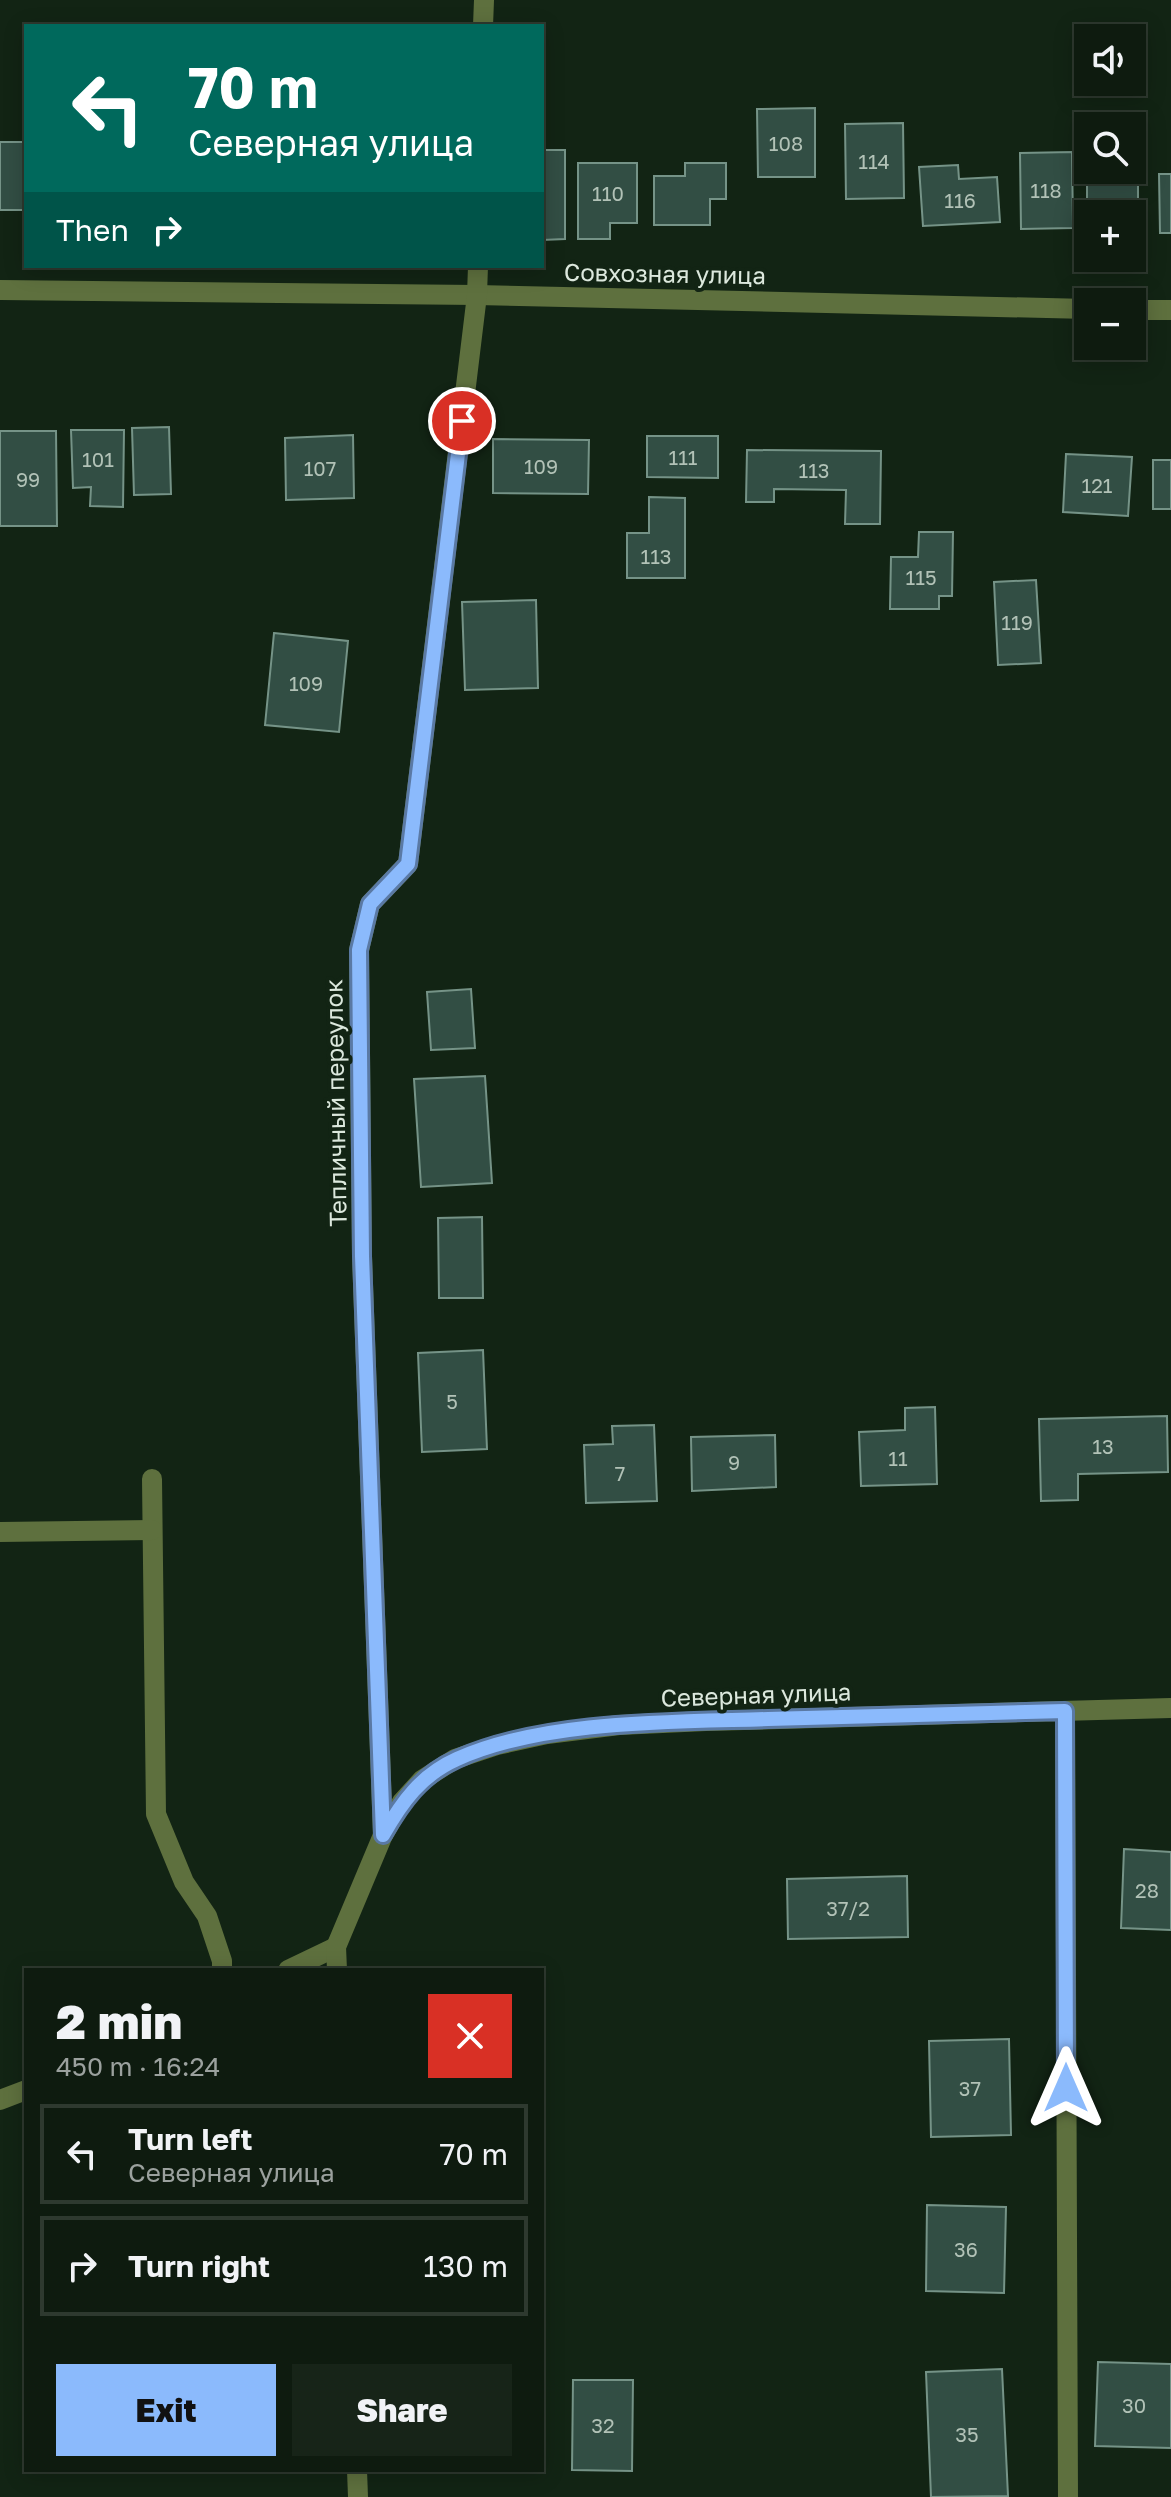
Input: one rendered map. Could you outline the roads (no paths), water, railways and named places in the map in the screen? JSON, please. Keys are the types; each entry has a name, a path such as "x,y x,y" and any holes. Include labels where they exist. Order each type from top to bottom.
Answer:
{"street":[{"path":"483,24 484,0"},
{"name":"Тепличный переулок","path":"383,1835 362,1256 359,950 370,904 408,864 478,268"},
{"name":"Совхозная улица","path":"0,290 477,295 1074,309"},
{"path":"1146,310 1171,310"},
{"path":"152,1479 156,1814 184,1882 207,1916 222,1968"},
{"path":"0,1532 152,1530"},
{"name":"Северная улица","path":"336,1947 383,1835 402,1802 422,1780 455,1759 497,1745 547,1734 619,1725 1171,1708"},
{"path":"1065,1711 1068,2497"},
{"path":"292,1968 336,1947 337,1968"},
{"path":"0,2100 24,2091"},
{"path":"357,2472 358,2497"}]}
